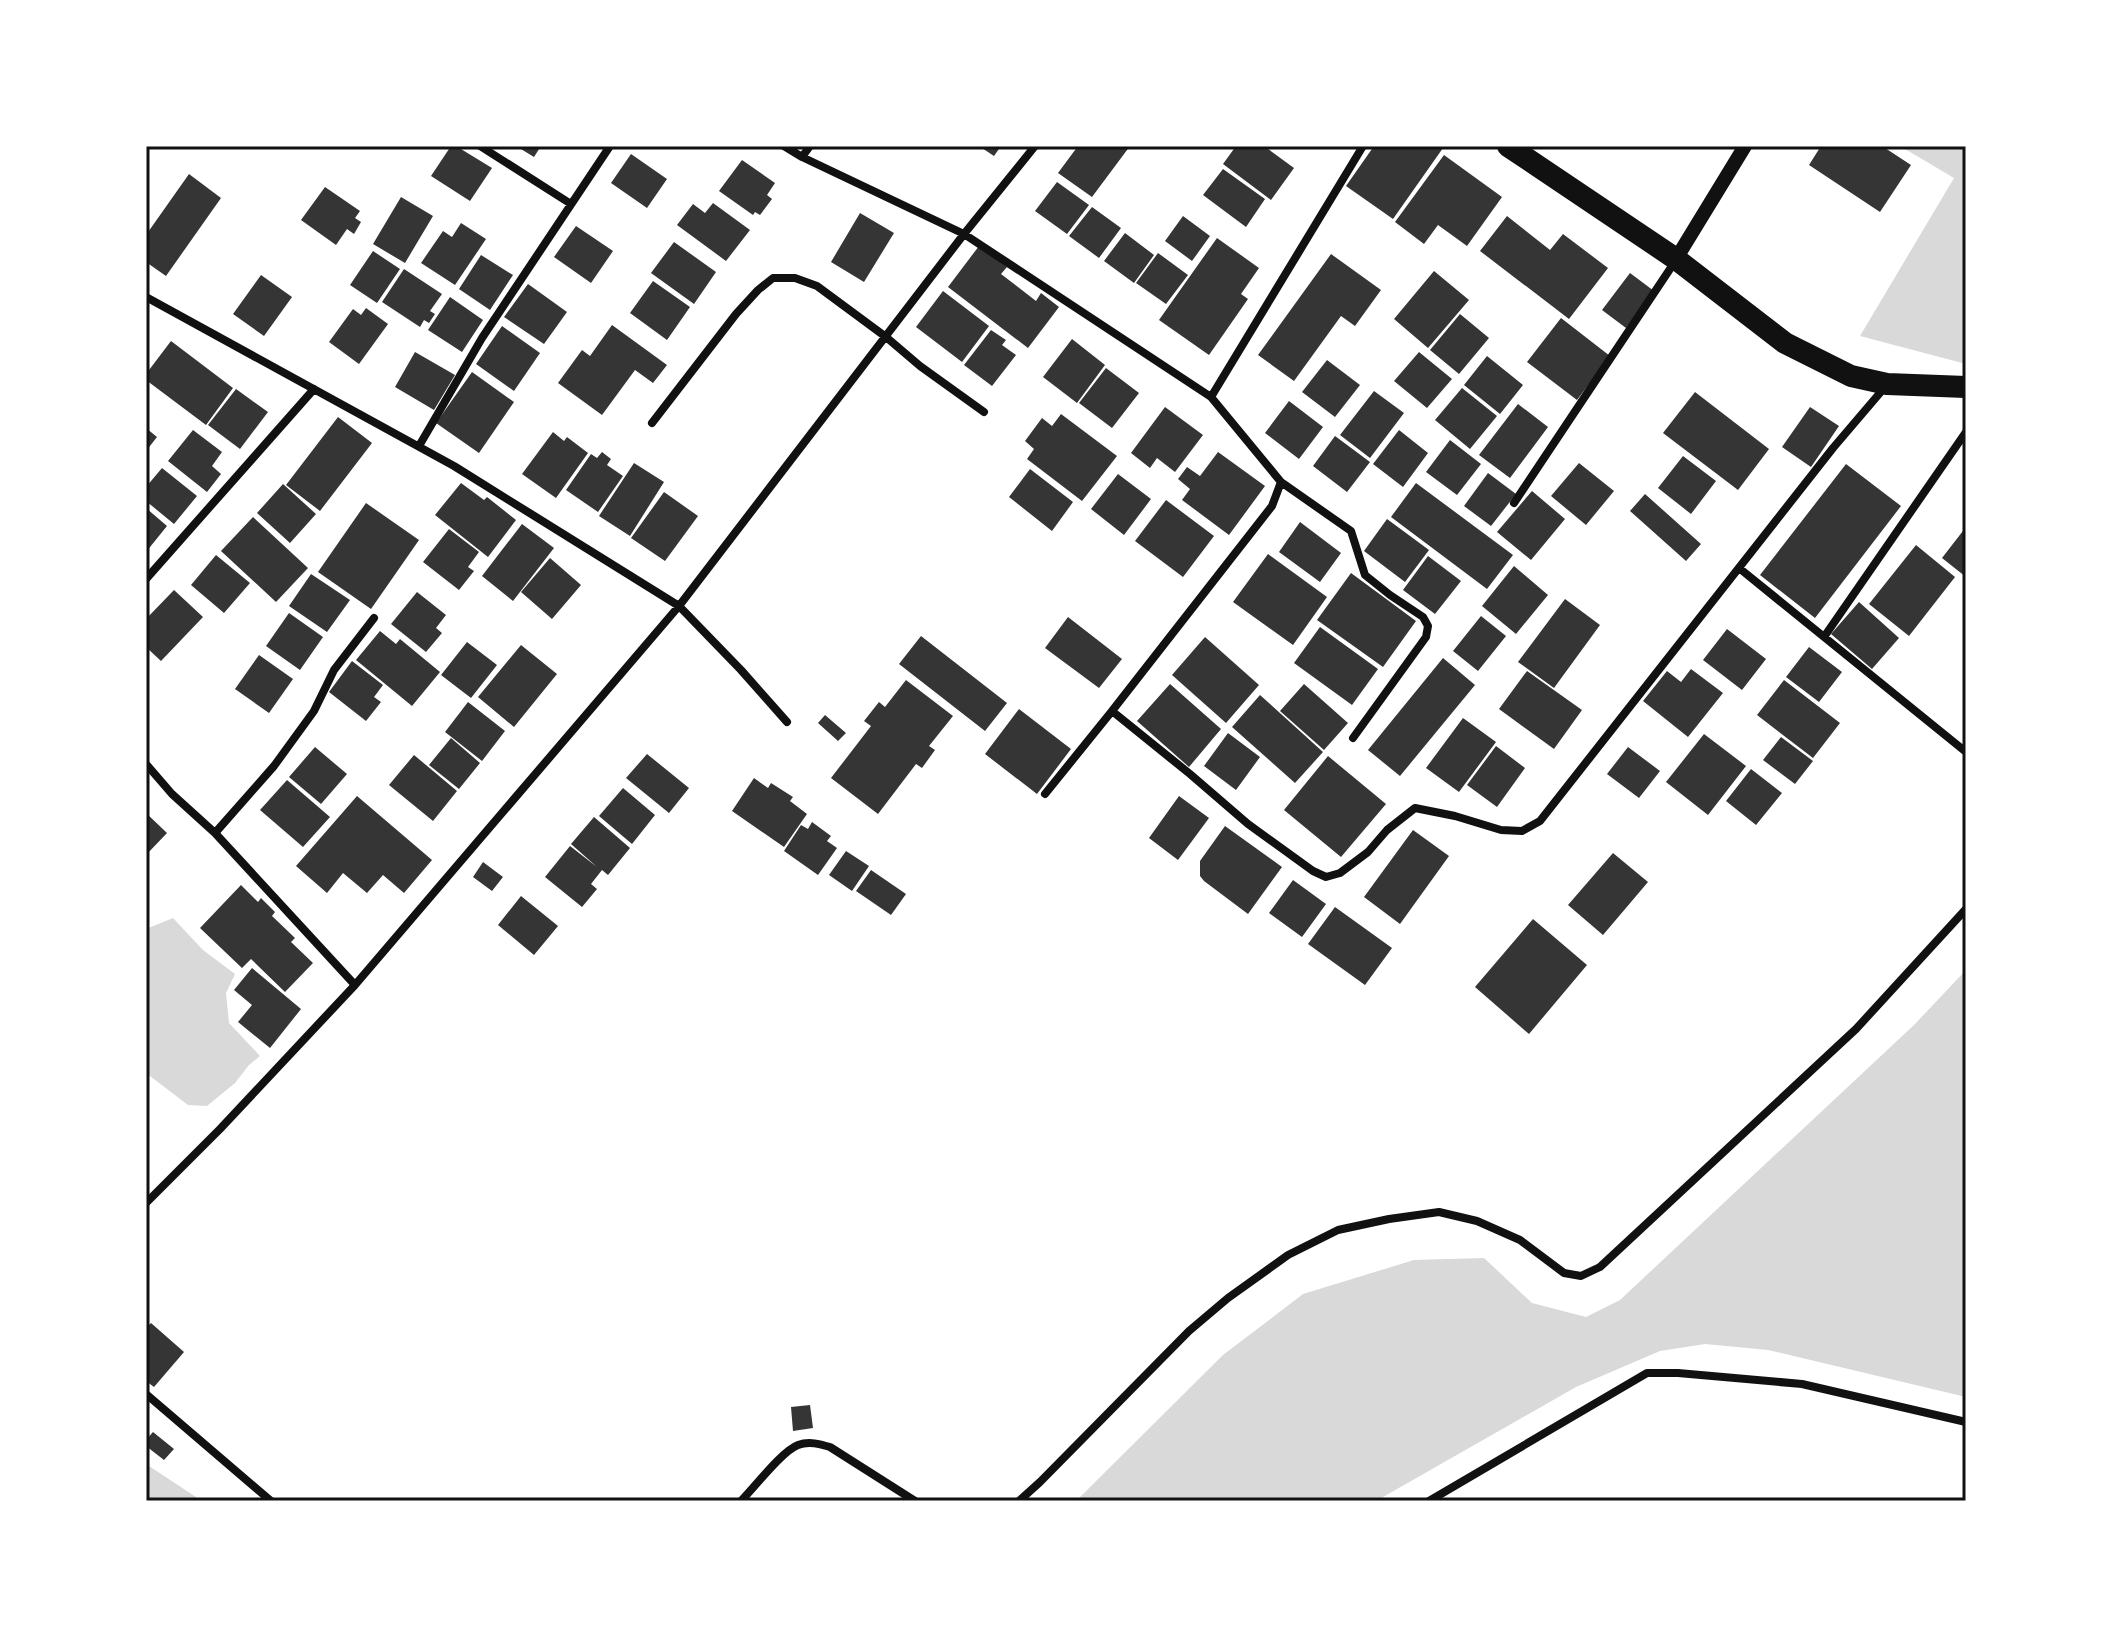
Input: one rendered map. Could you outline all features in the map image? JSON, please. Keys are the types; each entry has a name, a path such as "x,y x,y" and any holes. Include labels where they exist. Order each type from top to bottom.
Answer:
{"highway":[{"path":"1508,146 1676,259 1785,343 1851,376 1887,384 1966,387"}],"street":[{"path":"480,146 571,204"},
{"path":"419,446 482,338 610,146"},
{"path":"784,146 964,234 1211,397 1281,482 1351,531 1365,575 1423,617 1428,626 1426,637 1353,738"},
{"path":"802,157 810,146"},
{"path":"146,1203 355,985 679,606 1035,146"},
{"path":"1211,397 1363,146"},
{"path":"1514,503 1676,259 1745,146"},
{"path":"652,423 736,314 773,278 795,278 817,286 984,412"},
{"path":"146,297 419,446 679,606 787,722"},
{"path":"1112,711 1248,824 1326,877 1340,873 1368,852 1387,830 1415,808 1501,830 1522,831 1540,821 1833,448 1887,384"},
{"path":"146,578 314,389"},
{"path":"1824,637 1966,432"},
{"path":"1045,794 1272,506 1281,482"},
{"path":"1739,568 1966,752"},
{"path":"215,833 274,766 314,711 334,670 374,618"},
{"path":"146,764 172,794 215,833 355,985"},
{"path":"1019,1501 1189,1331 1218,1306 1288,1255 1338,1230 1439,1212 1477,1221 1520,1240 1564,1273 1581,1276 1600,1267 1856,1029 1966,909"},
{"path":"1429,1501 1647,1373 1802,1384 1966,1422"},
{"path":"146,1394 271,1501"},
{"path":"741,1501 797,1445 816,1443 830,1447 915,1501"}],"shaded area":[{"path":"1900,146 1966,146 1966,364 1860,336 1954,178"},
{"path":"173,918 203,950 235,974 226,993 229,1023 260,1056 235,1083 207,1106 188,1105 146,1073 146,929"},
{"path":"1966,970 1966,1397 1768,1350 1705,1344 1660,1351 1576,1387 1376,1501 1076,1501 1223,1355 1303,1294 1414,1260 1484,1258 1532,1303 1586,1317 1620,1300 1914,1025"},
{"path":"146,1464 202,1501 146,1501"}],"building":[{"path":"451,146 492,168 470,201 431,176"},
{"path":"516,146 541,146 534,157"},
{"path":"979,146 1001,146 994,156"},
{"path":"1078,146 1130,146 1092,197 1058,173"},
{"path":"1236,146 1264,146 1294,168 1271,200 1223,164"},
{"path":"1374,146 1443,148 1393,219 1346,186"},
{"path":"1821,146 1882,146 1911,165 1880,212 1809,165"},
{"path":"631,154 667,179 647,208 611,183"},
{"path":"1444,155 1502,197 1467,246 1438,225 1424,244 1395,222"},
{"path":"742,160 775,183 767,195 772,199 760,215 755,212 753,215 719,191"},
{"path":"1223,169 1265,199 1246,227 1203,195"},
{"path":"189,174 221,198 166,276 146,262 146,235"},
{"path":"1057,182 1089,205 1067,234 1035,211"},
{"path":"325,187 360,211 355,218 361,222 354,234 347,229 336,245 301,220"},
{"path":"401,197 433,216 405,263 373,244"},
{"path":"713,203 750,230 726,261 677,225 693,204 705,213"},
{"path":"1092,207 1121,228 1099,258 1069,236"},
{"path":"860,213 894,233 864,282 831,262"},
{"path":"1183,216 1210,236 1192,261 1165,241"},
{"path":"1507,216 1550,250 1563,234 1608,268 1569,319 1480,251"},
{"path":"461,223 486,239 455,285 421,263 443,231 452,237"},
{"path":"576,226 613,251 591,283 554,257"},
{"path":"1125,233 1154,255 1134,283 1104,261"},
{"path":"1217,238 1259,268 1241,294 1248,299 1209,355 1159,320"},
{"path":"674,242 716,272 694,304 651,273"},
{"path":"979,246 1007,267 1001,274 1036,301 1041,293 1059,307 1028,348 948,287"},
{"path":"373,251 400,269 377,303 350,285"},
{"path":"1158,253 1188,275 1166,304 1136,283"},
{"path":"1331,254 1381,290 1355,326 1341,316 1294,381 1258,355"},
{"path":"481,255 513,275 490,310 459,289"},
{"path":"404,269 442,294 430,311 435,314 429,323 424,320 420,327 382,302"},
{"path":"1434,271 1469,300 1428,348 1394,319"},
{"path":"1630,273 1654,291 1626,328 1602,310"},
{"path":"261,275 292,297 264,336 233,314"},
{"path":"653,281 690,307 667,340 630,313"},
{"path":"528,284 567,312 544,344 504,317"},
{"path":"943,291 989,326 962,362 916,327"},
{"path":"450,297 483,320 462,352 428,330"},
{"path":"366,308 388,324 359,364 329,342 353,309 361,315"},
{"path":"1460,314 1489,338 1459,374 1430,350"},
{"path":"1561,318 1610,356 1577,400 1527,362"},
{"path":"612,325 667,365 653,383 635,370 602,415 558,383 582,350 590,356"},
{"path":"502,326 540,353 514,391 476,364"},
{"path":"991,330 1006,340 1002,345 1016,355 992,386 964,365"},
{"path":"1072,339 1105,365 1077,403 1043,377"},
{"path":"171,341 233,388 206,425 146,380 146,374"},
{"path":"415,352 455,375 434,410 395,387"},
{"path":"1419,352 1452,379 1427,408 1394,381"},
{"path":"1487,356 1523,385 1500,414 1464,385"},
{"path":"1327,360 1360,385 1335,417 1302,392"},
{"path":"1106,368 1139,393 1112,428 1079,403"},
{"path":"472,372 514,402 479,453 436,423"},
{"path":"1462,388 1497,416 1470,449 1435,420"},
{"path":"236,389 268,412 240,449 208,425"},
{"path":"1374,391 1404,413 1370,458 1340,435"},
{"path":"1695,392 1769,449 1738,490 1663,433"},
{"path":"1289,401 1323,427 1299,459 1265,433"},
{"path":"1518,404 1548,427 1510,478 1479,455"},
{"path":"1165,407 1203,435 1175,472 1157,458 1150,468 1131,453"},
{"path":"1810,407 1839,426 1811,467 1782,447"},
{"path":"1061,414 1117,456 1082,501 1027,459 1034,449 1025,441 1042,418 1052,426"},
{"path":"338,417 372,443 320,511 286,485"},
{"path":"146,428 157,437 146,451"},
{"path":"193,430 222,452 212,466 221,474 207,492 168,461"},
{"path":"1399,430 1428,453 1403,487 1373,464"},
{"path":"553,432 564,441 567,437 588,453 556,498 522,474"},
{"path":"1335,436 1370,462 1347,492 1313,466"},
{"path":"1450,440 1481,464 1457,495 1426,472"},
{"path":"602,452 611,459 607,465 623,476 598,512 566,490 591,454 597,458"},
{"path":"1218,452 1265,486 1229,535 1182,500 1190,489 1178,479 1187,467 1200,476"},
{"path":"1683,456 1716,481 1691,514 1658,488"},
{"path":"634,463 664,482 630,536 599,516"},
{"path":"1579,463 1614,491 1586,525 1551,496"},
{"path":"1846,464 1901,506 1815,618 1760,575"},
{"path":"162,468 197,496 174,524 146,501 146,487"},
{"path":"1030,469 1073,502 1052,531 1009,497"},
{"path":"1488,473 1516,494 1491,526 1464,506"},
{"path":"1118,474 1151,499 1124,535 1091,509"},
{"path":"461,483 484,500 487,497 516,520 488,557 435,515"},
{"path":"1416,483 1513,555 1487,589 1391,517"},
{"path":"283,484 316,514 290,543 257,513"},
{"path":"1532,491 1565,519 1531,560 1497,532"},
{"path":"664,492 698,516 665,561 631,538"},
{"path":"1645,494 1701,544 1686,561 1630,511"},
{"path":"1166,500 1214,536 1183,577 1135,541"},
{"path":"366,503 419,540 371,609 318,572"},
{"path":"146,508 167,526 146,552"},
{"path":"253,517 308,568 276,602 221,551"},
{"path":"1387,519 1429,550 1405,582 1364,551"},
{"path":"1300,522 1341,553 1320,582 1279,552"},
{"path":"522,524 554,548 513,601 482,576"},
{"path":"1966,527 1966,577 1942,558"},
{"path":"449,529 479,552 468,567 474,571 459,590 423,562"},
{"path":"1916,545 1955,577 1909,636 1869,604"},
{"path":"1268,554 1327,597 1293,645 1233,602"},
{"path":"216,555 250,583 224,613 191,585"},
{"path":"1428,556 1461,581 1435,614 1403,590"},
{"path":"550,558 581,585 552,619 521,592"},
{"path":"1514,566 1548,595 1516,634 1482,606"},
{"path":"1351,573 1416,621 1383,667 1317,620"},
{"path":"311,574 350,600 327,632 289,606"},
{"path":"174,590 203,617 161,661 146,647 146,619"},
{"path":"417,592 446,615 436,628 442,633 426,652 391,624"},
{"path":"1565,599 1600,625 1554,688 1518,662"},
{"path":"1859,602 1899,638 1872,669 1831,634"},
{"path":"289,613 323,637 300,670 266,646"},
{"path":"1481,616 1506,636 1478,671 1453,651"},
{"path":"1068,617 1122,659 1099,688 1045,648"},
{"path":"1320,627 1378,669 1352,705 1294,663"},
{"path":"1727,629 1766,659 1742,690 1703,660"},
{"path":"380,631 396,644 400,639 440,672 412,706 356,660"},
{"path":"921,636 1007,703 985,731 899,664"},
{"path":"1205,637 1259,685 1226,723 1172,675"},
{"path":"467,642 497,665 471,698 441,675"},
{"path":"521,645 557,674 514,727 478,697"},
{"path":"1809,647 1842,672 1819,702 1786,677"},
{"path":"259,655 293,679 269,713 235,689"},
{"path":"1443,658 1475,685 1400,776 1368,750"},
{"path":"352,661 383,685 374,697 381,702 366,721 329,692"},
{"path":"1691,669 1723,693 1688,737 1643,701 1667,671 1681,682"},
{"path":"1527,671 1582,710 1554,749 1499,709"},
{"path":"906,680 953,716 929,746 935,750 922,768 916,764 878,814 831,778 871,726 864,721 879,702 885,707"},
{"path":"1784,680 1840,723 1813,758 1757,715"},
{"path":"1170,684 1221,729 1189,767 1137,721"},
{"path":"1304,684 1348,723 1324,750 1280,711"},
{"path":"1260,695 1323,752 1295,783 1232,727"},
{"path":"468,702 505,731 482,761 445,732"},
{"path":"1019,709 1071,749 1037,794 985,754"},
{"path":"825,715 846,733 838,741 818,723"},
{"path":"1463,718 1496,742 1459,792 1426,768"},
{"path":"1228,733 1260,757 1236,790 1204,766"},
{"path":"1704,734 1746,766 1708,815 1666,782"},
{"path":"1781,737 1813,761 1795,784 1763,760"},
{"path":"451,738 480,763 459,789 429,765"},
{"path":"1496,746 1525,768 1497,807 1467,785"},
{"path":"315,747 347,774 321,804 289,777"},
{"path":"1628,747 1660,771 1639,798 1607,774"},
{"path":"647,754 689,788 669,813 626,778"},
{"path":"414,755 457,791 433,821 389,785"},
{"path":"1328,756 1386,804 1341,857 1284,810"},
{"path":"1751,769 1782,793 1756,825 1726,801"},
{"path":"754,778 768,788 771,783 793,797 790,801 807,814 784,847 732,811"},
{"path":"287,780 330,817 303,847 260,810"},
{"path":"623,788 655,815 632,844 599,816"},
{"path":"357,796 432,860 404,893 383,875 367,893 343,873 327,893 296,866"},
{"path":"1179,796 1209,818 1178,860 1149,838"},
{"path":"146,813 167,833 146,855"},
{"path":"594,817 630,848 608,875 602,870 591,884 597,889 582,907 545,877 570,846 597,867 571,844"},
{"path":"812,822 831,836 827,841 837,848 818,875 784,851 801,825 808,829"},
{"path":"1225,826 1282,867 1248,914 1200,876 1200,861"},
{"path":"1413,830 1449,856 1400,924 1364,897"},
{"path":"846,851 869,866 852,891 829,875"},
{"path":"1613,853 1648,882 1603,935 1568,905"},
{"path":"483,862 503,877 492,891 473,877"},
{"path":"871,870 906,894 891,915 856,891"},
{"path":"1293,880 1326,904 1302,937 1269,913"},
{"path":"241,885 258,902 261,898 275,912 272,916 295,938 291,942 313,963 285,992 251,959 242,968 200,928"},
{"path":"521,896 558,926 534,955 498,925"},
{"path":"1335,907 1392,948 1365,985 1308,944"},
{"path":"1533,919 1587,965 1529,1034 1475,987"},
{"path":"252,968 301,1009 270,1048 238,1022 252,1005 234,990"},
{"path":"151,1323 184,1352 154,1387 146,1381 146,1328"},
{"path":"810,1405 813,1428 793,1431 791,1407"},
{"path":"153,1432 174,1449 164,1460 146,1446 146,1440"}]}
